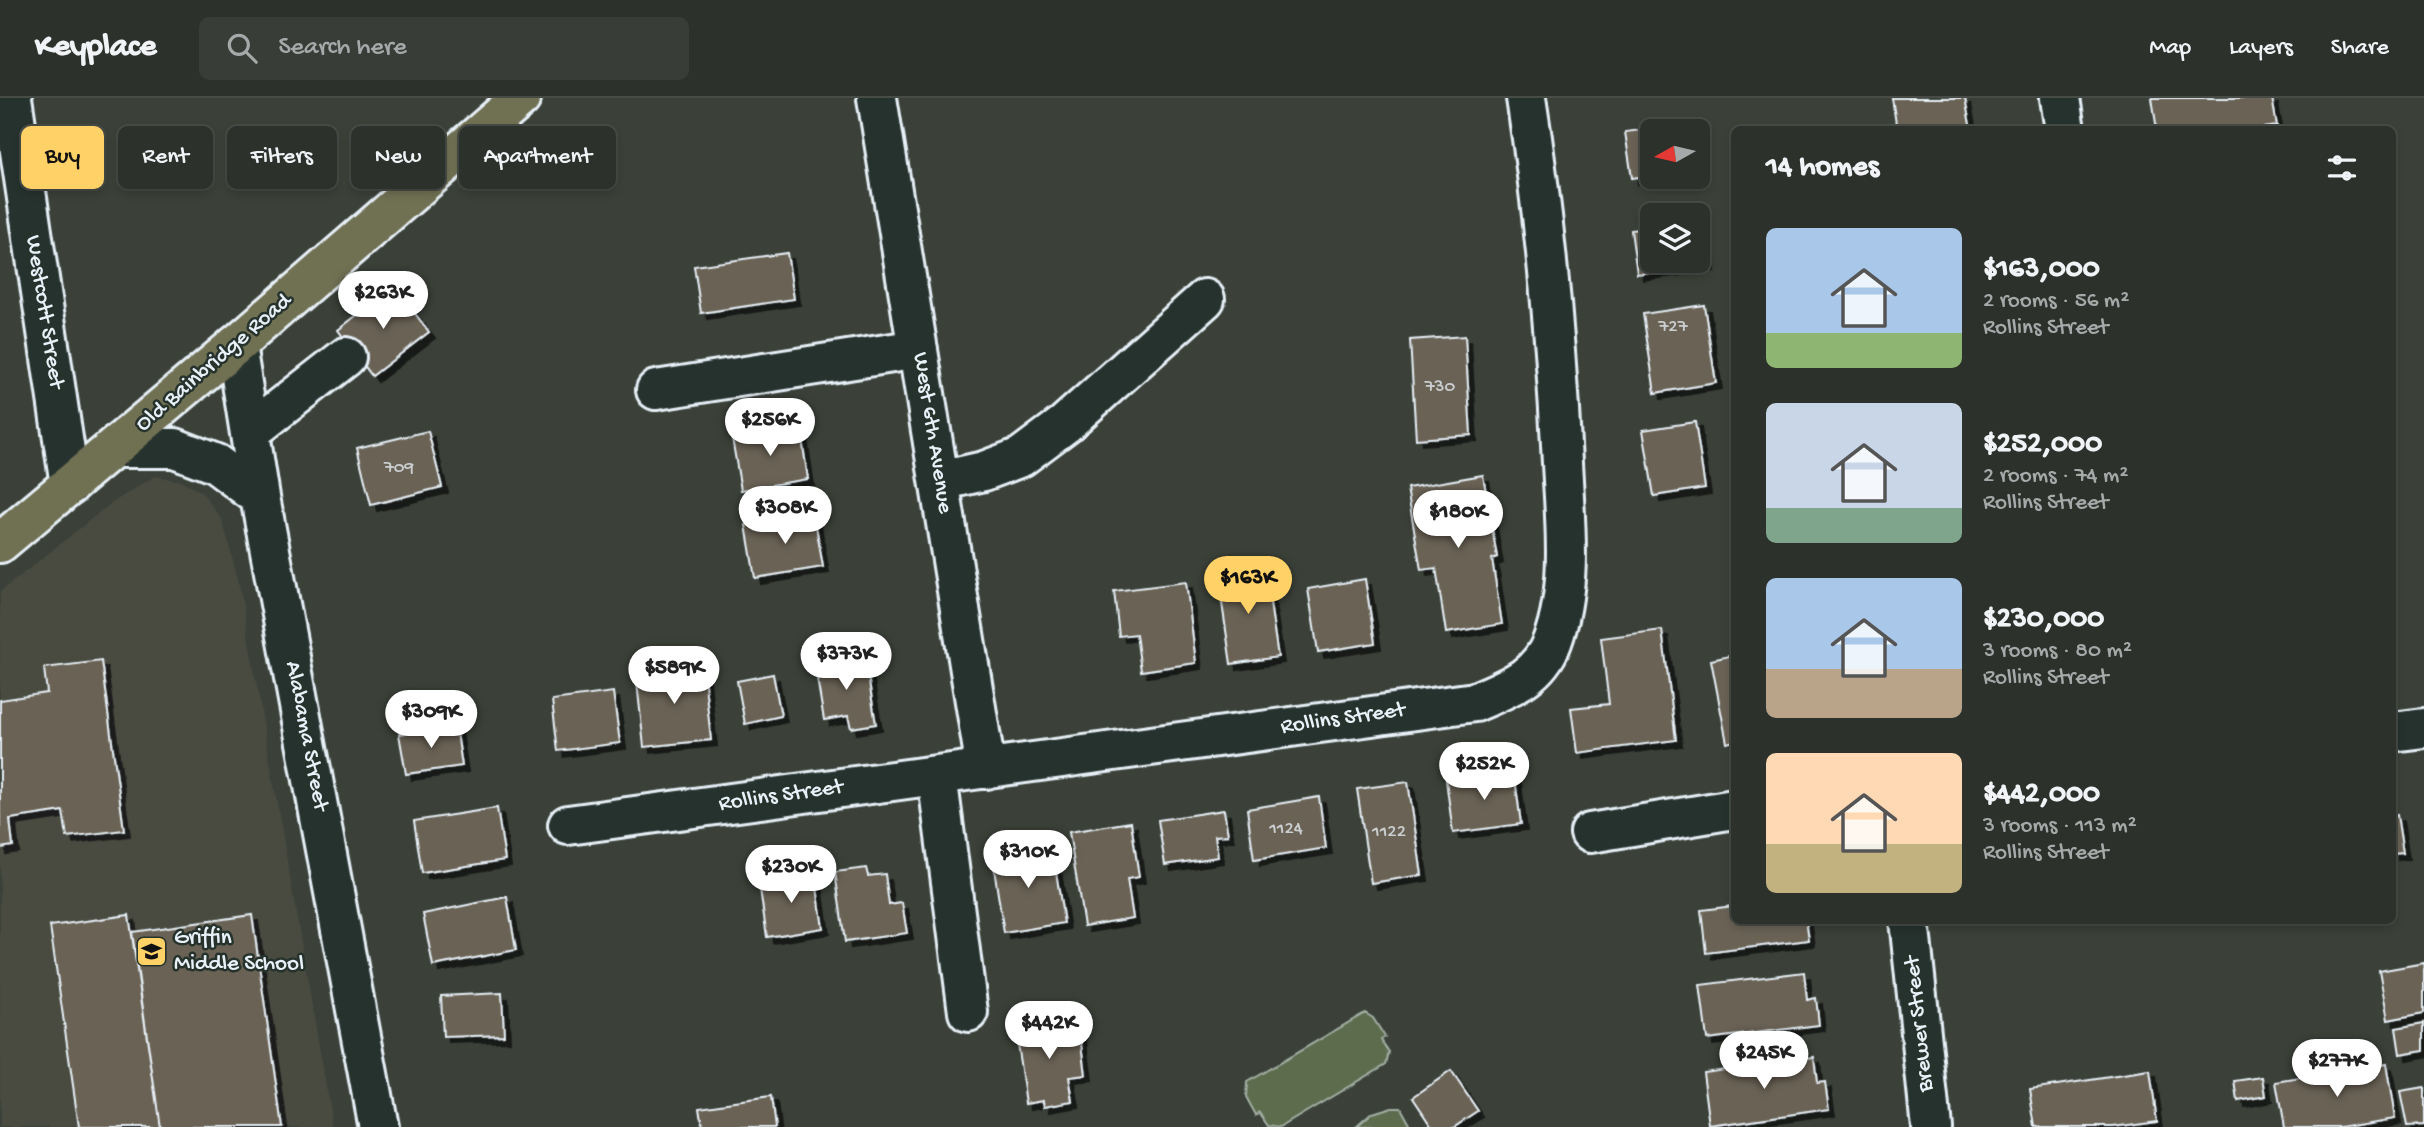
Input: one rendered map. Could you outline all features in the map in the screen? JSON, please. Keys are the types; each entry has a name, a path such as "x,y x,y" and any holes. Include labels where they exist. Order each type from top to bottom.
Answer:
{"main road":[{"name":"Old Bainbridge Road","path":"0,543 236,345 521,98"}],"street":[{"name":"Westcott Street","path":"12,98 70,485"},
{"name":"West 6th Avenue","path":"877,98 986,769"},
{"name":"Rollins Street","path":"568,825 1475,702 1517,684 1535,671 1551,644 1559,617 1566,556 1557,355 1541,190 1526,98"},
{"path":"2060,98 2064,126"},
{"path":"940,481 984,471 1021,457 1065,424 1205,299"},
{"name":"Alabama Street","path":"236,345 260,497 378,1127"},
{"path":"656,390 918,349"},
{"path":"250,432 346,356"},
{"path":"115,448 175,448 216,464 260,497"},
{"path":"2396,732 2424,728"},
{"path":"937,775 968,1012"},
{"path":"1590,833 1731,809"},
{"name":"Brewer Street","path":"1909,924 1931,1127"}],"shaded area":[{"name":"Griffin Middle School","path":"155,476 182,481 202,493 222,519 239,583 333,1127 0,1127 0,592 110,504"}],"green space":[{"path":"1365,1013 1373,1018 1385,1037 1381,1040 1389,1052 1386,1064 1281,1127 1269,1125 1260,1112 1256,1115 1246,1097 1247,1082"},
{"path":"1400,1107 1411,1127 1356,1127 1372,1113"}],"building":[{"path":"1892,98 1965,98 1970,126 1896,126"},
{"path":"2152,98 2272,98 2277,126 2156,126"},
{"path":"1640,130 1640,177 1632,178 1625,132"},
{"path":"1640,229 1640,273 1645,273 1637,274 1631,230"},
{"path":"787,253 794,299 701,313 694,266"},
{"path":"394,286 429,332 372,376 338,330"},
{"path":"1704,305 1716,383 1655,393 1643,314"},
{"path":"1465,336 1471,435 1416,439 1410,340"},
{"path":"1695,422 1705,488 1654,496 1643,430"},
{"path":"800,426 808,479 741,490 732,438"},
{"path":"428,431 442,487 371,505 357,448"},
{"path":"1483,475 1497,557 1492,559 1502,624 1446,633 1436,568 1421,570 1407,488"},
{"path":"814,514 823,567 755,578 746,525"},
{"path":"1265,569 1278,657 1231,664 1218,576"},
{"path":"1365,579 1375,643 1318,652 1308,589"},
{"path":"1186,582 1196,663 1141,671 1136,634 1119,636 1114,591"},
{"path":"1662,630 1676,740 1577,753 1571,708 1609,704 1601,638"},
{"path":"1731,656 1731,742 1727,743 1711,660"},
{"path":"865,658 876,724 851,728 848,716 824,720 815,666"},
{"path":"101,661 124,830 67,837 63,811 10,819 13,846 0,848 0,700 47,693 44,668"},
{"path":"703,666 711,740 644,747 636,673"},
{"path":"773,674 781,716 745,724 737,681"},
{"path":"613,692 620,743 558,751 552,700"},
{"path":"456,726 462,766 406,774 399,734"},
{"path":"1514,771 1521,824 1453,833 1446,780"},
{"path":"1408,782 1422,875 1371,883 1357,789"},
{"path":"1319,797 1326,848 1254,860 1247,809"},
{"path":"497,808 505,860 422,873 414,821"},
{"path":"1224,810 1228,835 1215,836 1218,857 1165,865 1158,820"},
{"path":"2397,815 2403,853 2396,854"},
{"path":"1131,822 1139,877 1127,879 1133,918 1084,926 1069,832"},
{"path":"1052,846 1064,923 1004,933 992,856"},
{"path":"866,868 868,876 885,874 889,905 902,903 907,933 845,942 835,872"},
{"path":"815,874 823,928 767,937 759,882"},
{"path":"507,897 516,950 433,966 423,914"},
{"path":"1731,906 1731,924 1807,924 1809,940 1706,953 1701,910"},
{"path":"129,915 160,1127 79,1127 50,926"},
{"path":"252,915 282,1127 160,1127 132,932"},
{"path":"2424,963 2424,1013 2388,1020 2379,971"},
{"path":"1804,972 1807,1000 1816,998 1819,1025 1707,1039 1700,985"},
{"path":"502,993 504,1035 443,1037 441,996"},
{"path":"1053,1017 1055,1031 1080,1028 1086,1075 1069,1077 1073,1101 1045,1106 1044,1100 1026,1103 1016,1037 1020,1036 1018,1023"},
{"path":"2424,1023 2424,1050 2400,1054 2396,1028"},
{"path":"1814,1057 1817,1083 1825,1082 1829,1109 1710,1126 1703,1072"},
{"path":"2386,1064 2395,1118 2340,1127 2284,1127 2276,1082"},
{"path":"1451,1071 1478,1111 1454,1127 1433,1127 1413,1097"},
{"path":"2150,1071 2157,1121 2113,1127 2036,1127 2030,1089"},
{"path":"2263,1077 2266,1096 2238,1101 2235,1081"},
{"path":"2424,1088 2424,1126 2407,1127 2400,1092"},
{"path":"771,1097 775,1127 702,1127 699,1107"}],"place":[{"name":"Griffin Middle School","path":"151,951"}]}
